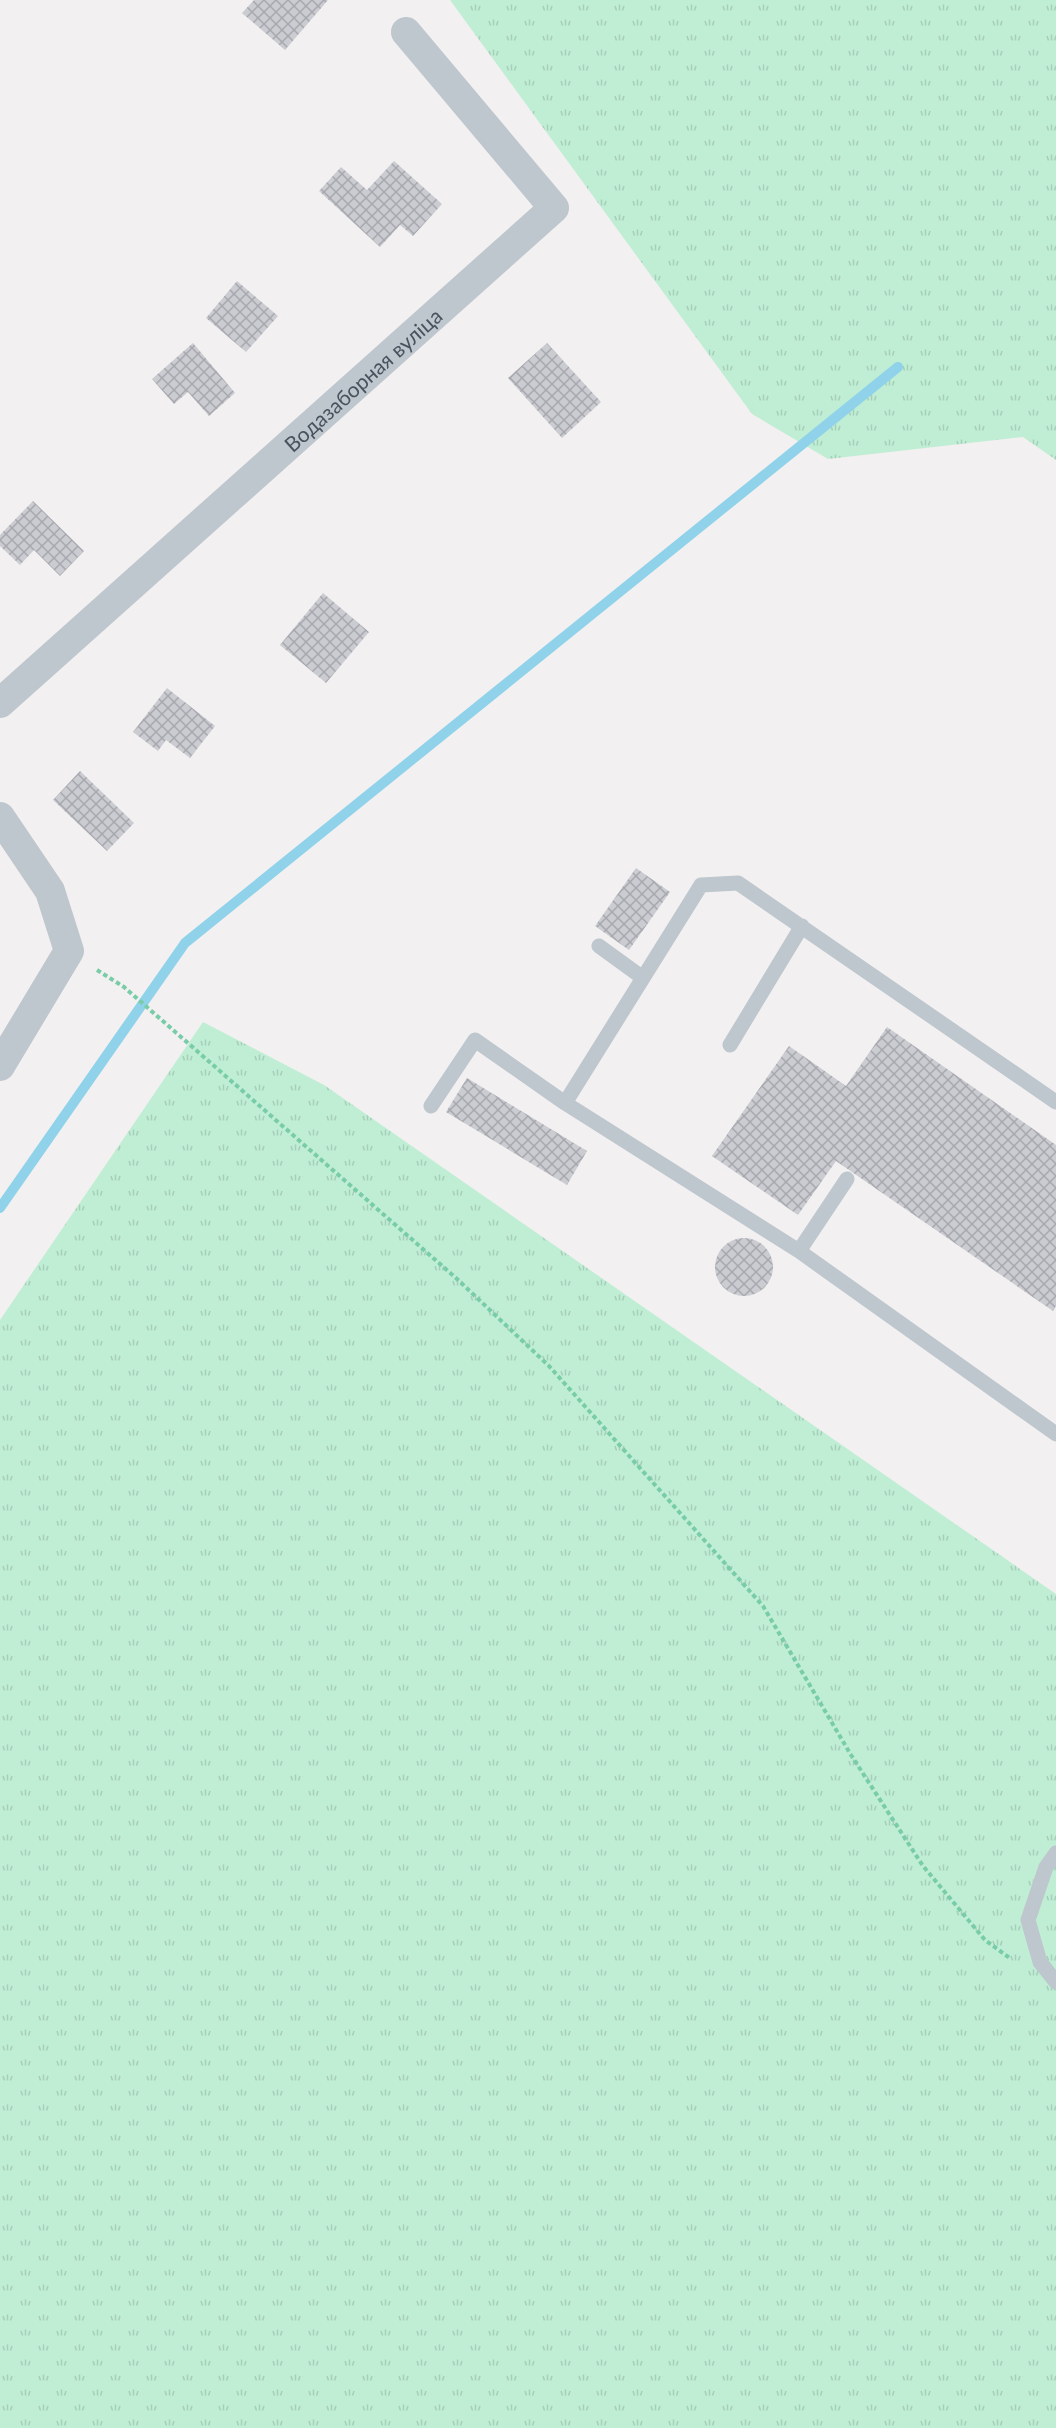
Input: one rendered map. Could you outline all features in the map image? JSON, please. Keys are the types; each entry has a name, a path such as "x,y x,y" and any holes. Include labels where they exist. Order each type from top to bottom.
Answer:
{"street":[{"name":"Водазаборная вуліца","path":"0,703 554,208 406,32"},
{"path":"0,817 50,891 69,951 0,1066"}],"lane":[{"path":"565,1103 701,885 738,883 1056,1102"},
{"path":"730,1045 802,926"},
{"path":"599,946 643,978"},
{"path":"431,1106 475,1040 565,1103 799,1251 1055,1430"},
{"path":"799,1251 847,1179"},
{"path":"1056,1853 1046,1867 1028,1920 1040,1962 1056,1982"}],"path":[{"path":"124,987 456,1278 549,1366 763,1605 851,1755 923,1866 985,1940 1020,1965"}],"green space":[{"path":"450,0 1056,0 1056,460 1023,437 828,459 752,414"},
{"path":"203,1022 324,1085 1056,1594 1056,2428 0,2428 0,1320"}],"building":[{"path":"254,0 328,0 285,50 242,13"},
{"path":"394,161 442,204 413,236 400,225 380,247 319,191 341,167 367,190"},
{"path":"237,281 278,316 246,352 206,318"},
{"path":"193,343 235,393 209,416 188,392 174,404 152,379"},
{"path":"547,343 601,402 562,438 508,378"},
{"path":"33,501 84,551 60,576 34,550 20,565 0,546 0,535"},
{"path":"323,593 369,632 326,683 280,645"},
{"path":"167,688 215,726 190,758 166,740 158,751 133,732"},
{"path":"80,771 134,823 107,851 53,800"},
{"path":"636,868 670,892 629,950 595,926"},
{"path":"887,1027 1056,1145 1056,1306 1053,1311 836,1161 798,1215 712,1156 789,1046 846,1086"},
{"path":"467,1078 587,1151 567,1185 446,1112"},
{"path":"738,1238 750,1238 760,1242 769,1251 773,1273 765,1288 750,1296 738,1296 728,1292 719,1283 715,1273 715,1261 719,1251 728,1242"}],"waterway":[{"path":"0,1208 185,943 898,367"}]}
